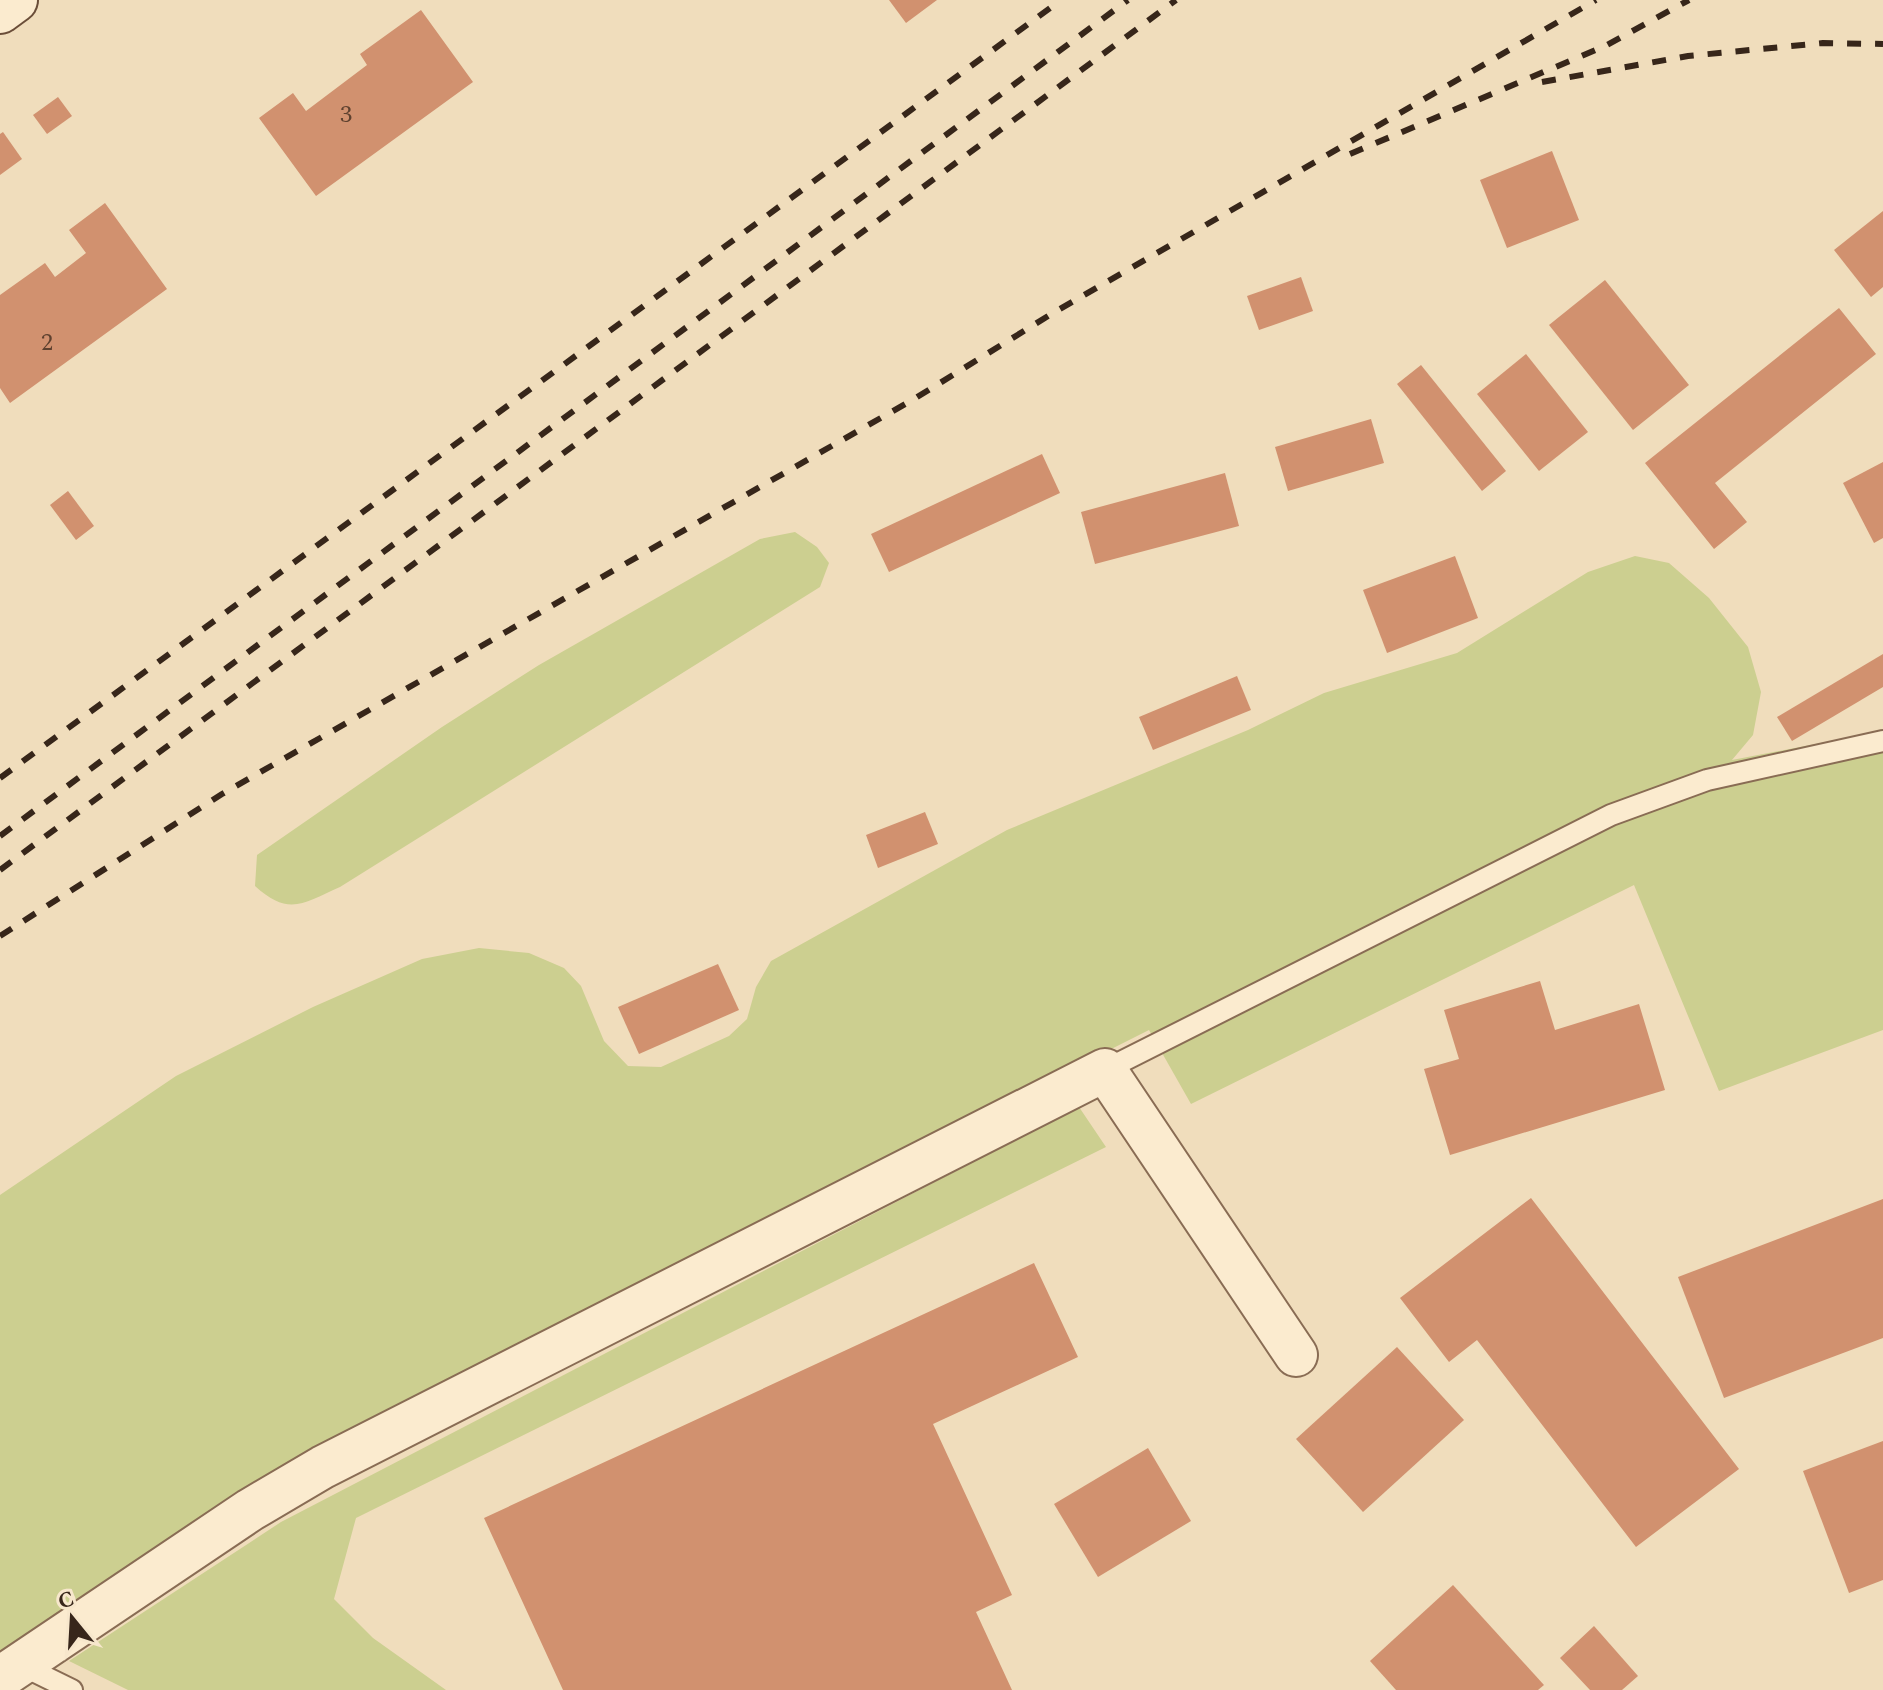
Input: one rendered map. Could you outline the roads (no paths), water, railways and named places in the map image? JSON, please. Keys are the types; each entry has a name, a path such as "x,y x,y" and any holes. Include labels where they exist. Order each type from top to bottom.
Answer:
{"main road":[{"path":"0,11 15,0"}],"street":[{"path":"10,1671 250,1510 323,1467 1105,1070 1296,1355"}],"lane":[{"path":"1105,1070 1611,815 1707,780 1883,741"},
{"path":"10,1671 72,1690"}],"railway":[{"path":"0,778 1061,0"},
{"path":"0,836 1128,0"},
{"path":"0,870 1176,0"},
{"path":"0,936 222,794 914,399 1053,313 1596,0"},
{"path":"1350,154 1605,46 1689,0"},
{"path":"1542,82 1688,56 1823,43 1883,44"}]}
